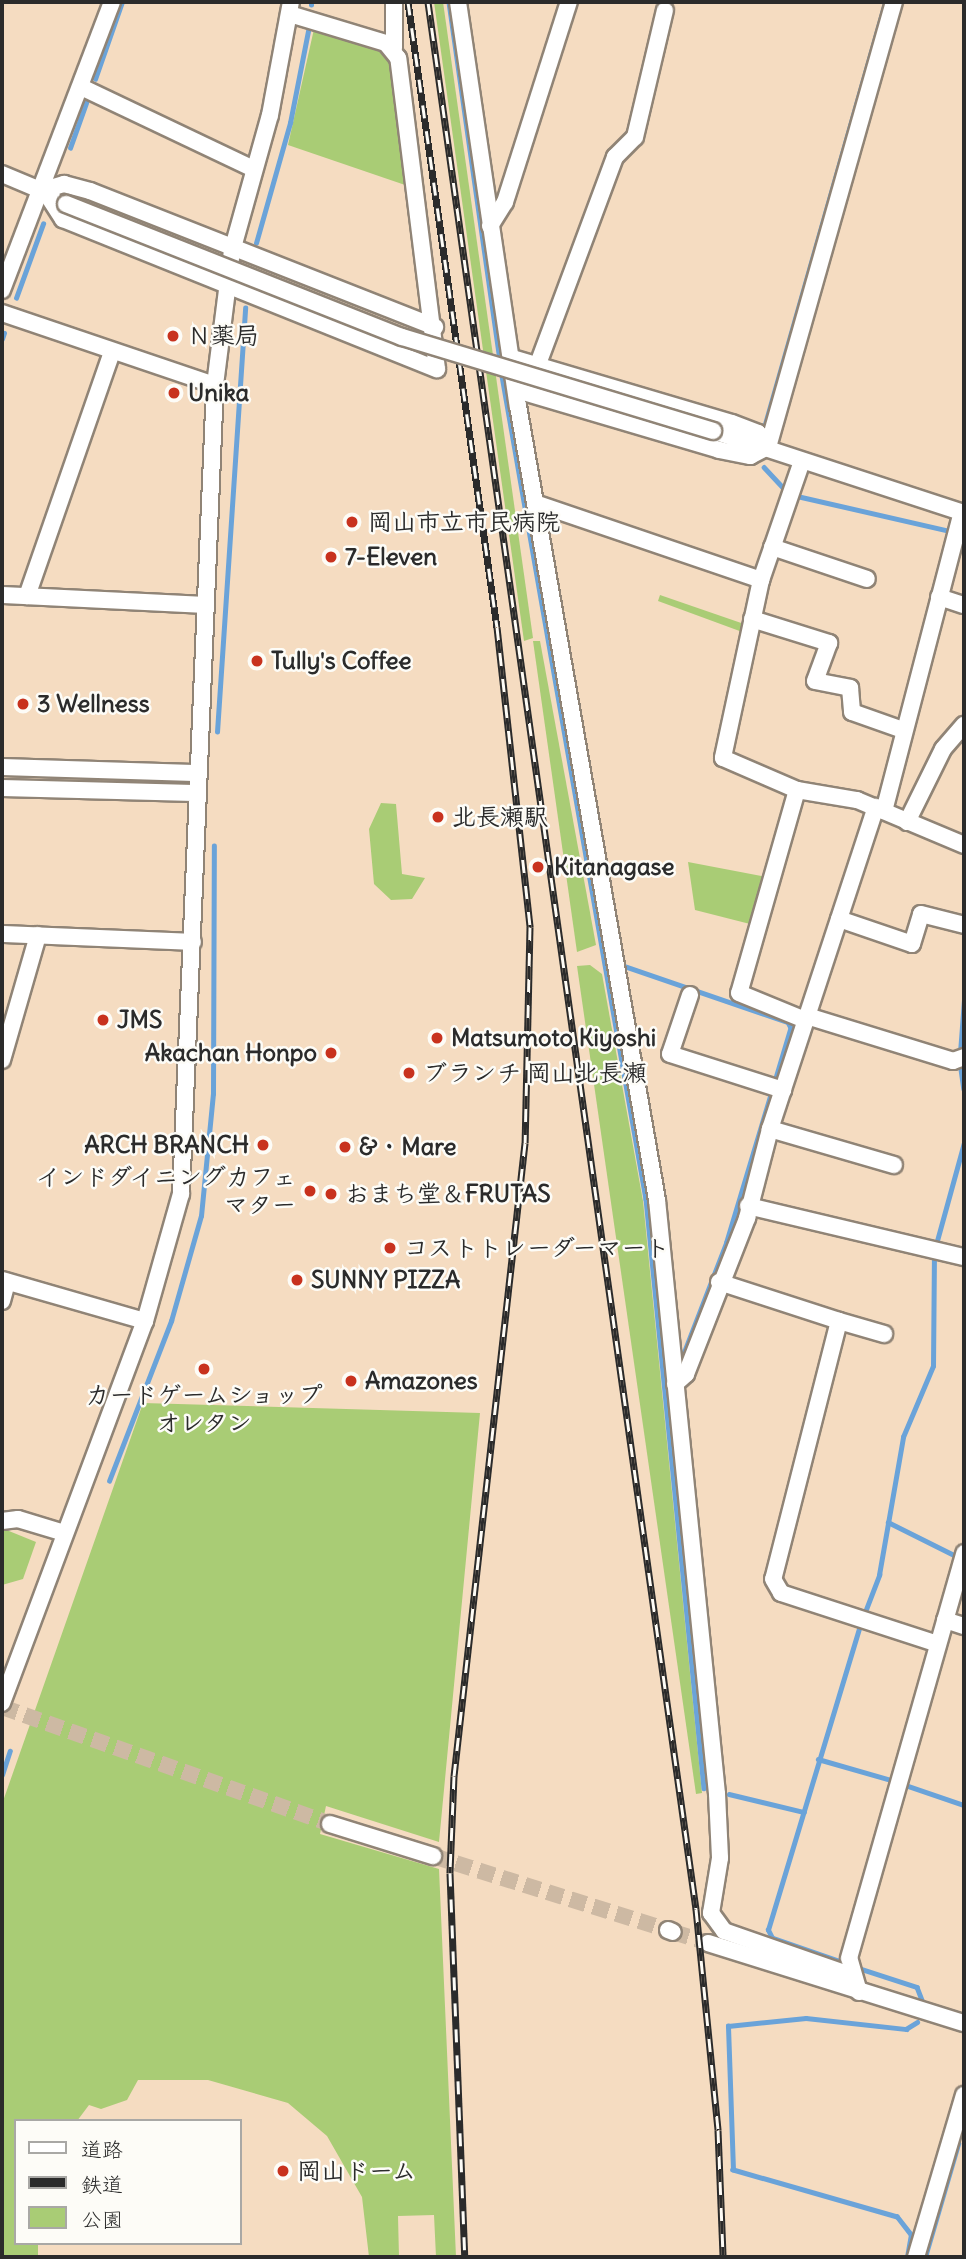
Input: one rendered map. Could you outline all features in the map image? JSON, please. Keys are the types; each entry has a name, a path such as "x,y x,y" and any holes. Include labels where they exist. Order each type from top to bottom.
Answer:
{"street":[{"path":"2,290 27,217 44,190 112,2"},
{"path":"44,190 63,219 226,287 437,369 435,327 394,48 394,2"},
{"path":"458,2 490,226 535,503 657,1200 717,1794 720,1858 710,1913 724,1931 849,1968"},
{"path":"490,226 509,190 569,2"},
{"path":"517,390 719,450 750,456 768,447 894,2"},
{"path":"2,1703 145,1321 170,1247 188,1144 194,773 215,385 232,251 254,169 290,8 394,48"},
{"path":"538,364 615,157 635,137 665,10"},
{"path":"81,87 254,169"},
{"path":"2,174 44,190 66,204 402,337 768,447 802,464 963,512 903,730 906,739 839,919 806,1018 776,1088 770,1129 748,1206 686,1374 675,1384"},
{"path":"44,190 64,184 90,191 232,251 435,327"},
{"path":"2,313 215,385"},
{"path":"27,596 112,352"},
{"path":"512,358 732,423 758,433 768,447"},
{"path":"802,464 761,580 723,758 797,790 880,809 964,845"},
{"path":"535,503 761,580"},
{"path":"772,547 867,579"},
{"path":"2,595 203,605"},
{"path":"939,597 964,605"},
{"path":"752,620 829,643 815,681 850,688 852,712 903,730"},
{"path":"907,822 943,749 964,725"},
{"path":"2,767 194,773"},
{"path":"2,788 194,793"},
{"path":"797,790 745,995 806,1018 959,1059"},
{"path":"839,919 912,944 921,914 964,925"},
{"path":"2,934 193,942"},
{"path":"3,1054 38,935"},
{"path":"690,995 670,1054 776,1088"},
{"path":"770,1129 894,1165"},
{"path":"748,1206 964,1257"},
{"path":"2,1301 4,1281 145,1321"},
{"path":"719,1282 884,1334"},
{"path":"839,1321 773,1579 781,1593 938,1644"},
{"path":"2,1521 18,1519 64,1533"},
{"path":"859,1992 849,1968 964,1553"},
{"path":"945,1620 964,1626"},
{"path":"330,1824 433,1856"},
{"path":"708,1943 964,2023"},
{"path":"916,2257 964,2095"}],"green space":[{"path":"434,2 443,2 533,638 524,641"},
{"path":"314,29 380,50 390,60 408,186 288,145"},
{"path":"660,595 747,625 745,633 658,601"},
{"path":"533,641 540,641 596,945 577,952"},
{"path":"381,803 396,804 402,874 425,878 412,899 391,900 374,884 369,829"},
{"path":"688,862 767,877 754,925 695,910"},
{"path":"590,965 602,974 643,1201 702,1793 696,1794 577,966"},
{"path":"143,1403 480,1413 439,1842 326,1806 320,1834 439,1869 456,2257 436,2257 434,2215 398,2216 399,2257 369,2257 362,2197 327,2136 288,2103 208,2080 138,2080 127,2100 101,2109 89,2105 78,2119 14,2119 14,2245 38,2245 38,2257 2,2257 2,1804"},
{"path":"4,1529 36,1542 23,1579 2,1585"}],"waterway":[{"path":"95,79 122,2"},
{"path":"449,2 500,361"},
{"path":"765,424 885,2"},
{"path":"256,243 290,123 308,31"},
{"path":"70,148 86,103"},
{"path":"16,298 43,224"},
{"path":"217,732 245,308"},
{"path":"2,339 4,333"},
{"path":"501,370 646,1199 704,1788"},
{"path":"764,467 786,491"},
{"path":"797,496 950,531"},
{"path":"930,602 936,579"},
{"path":"109,1481 171,1321 201,1216 213,1094 214,846"},
{"path":"624,966 788,1022 791,1028 727,1242 681,1361"},
{"path":"960,1053 964,1000"},
{"path":"960,1062 964,1089"},
{"path":"935,1248 964,1143"},
{"path":"865,1612 879,1575 903,1437 933,1366 934,1259"},
{"path":"888,1522 954,1555"},
{"path":"847,1964 772,1938 768,1930 860,1626"},
{"path":"2,1775 10,1751"},
{"path":"818,1759 891,1780"},
{"path":"905,1785 964,1805"},
{"path":"729,1794 804,1812"},
{"path":"855,1967 917,1987 923,2003"},
{"path":"907,2257 911,2235 897,2217 733,2170 728,2026 806,2018 906,2029 917,2022"},
{"path":"925,2257 958,2144"}],"tunnel":[{"path":"2,1707 330,1824"},
{"path":"433,1856 668,1930"},
{"path":"673,1932 708,1943"}],"railway":[{"path":"408,2 497,627 530,927 525,1143 454,1776 450,1873 465,2257"},
{"path":"428,2 696,1909 718,2130 723,2257"}],"place":[{"name":"Ｎ薬局","path":"173,336"},
{"name":"Unika","path":"174,393"},
{"name":"岡山市立市民病院","path":"352,522"},
{"name":"7-Eleven","path":"331,557"},
{"name":"Tully's Coffee","path":"257,661"},
{"name":"3 Wellness","path":"23,704"},
{"name":"北長瀬駅","path":"438,817"},
{"name":"Kitanagase","path":"538,867"},
{"name":"JMS","path":"103,1020"},
{"name":"Matsumoto Kiyoshi","path":"437,1038"},
{"name":"Akachan Honpo","path":"331,1053"},
{"name":"ブランチ 岡山北長瀬","path":"409,1073"},
{"name":"ARCH BRANCH","path":"263,1145"},
{"name":"&・Mare","path":"345,1147"},
{"name":"インドダイニングカフェ マター","path":"310,1191"},
{"name":"おまち堂＆FRUTAS","path":"331,1194"},
{"name":"コストトレーダーマート","path":"390,1248"},
{"name":"SUNNY PIZZA","path":"297,1280"},
{"name":"カードゲームショップ オレタン","path":"204,1369"},
{"name":"Amazones","path":"351,1381"},
{"name":"岡山ドーム","path":"283,2171"}]}
